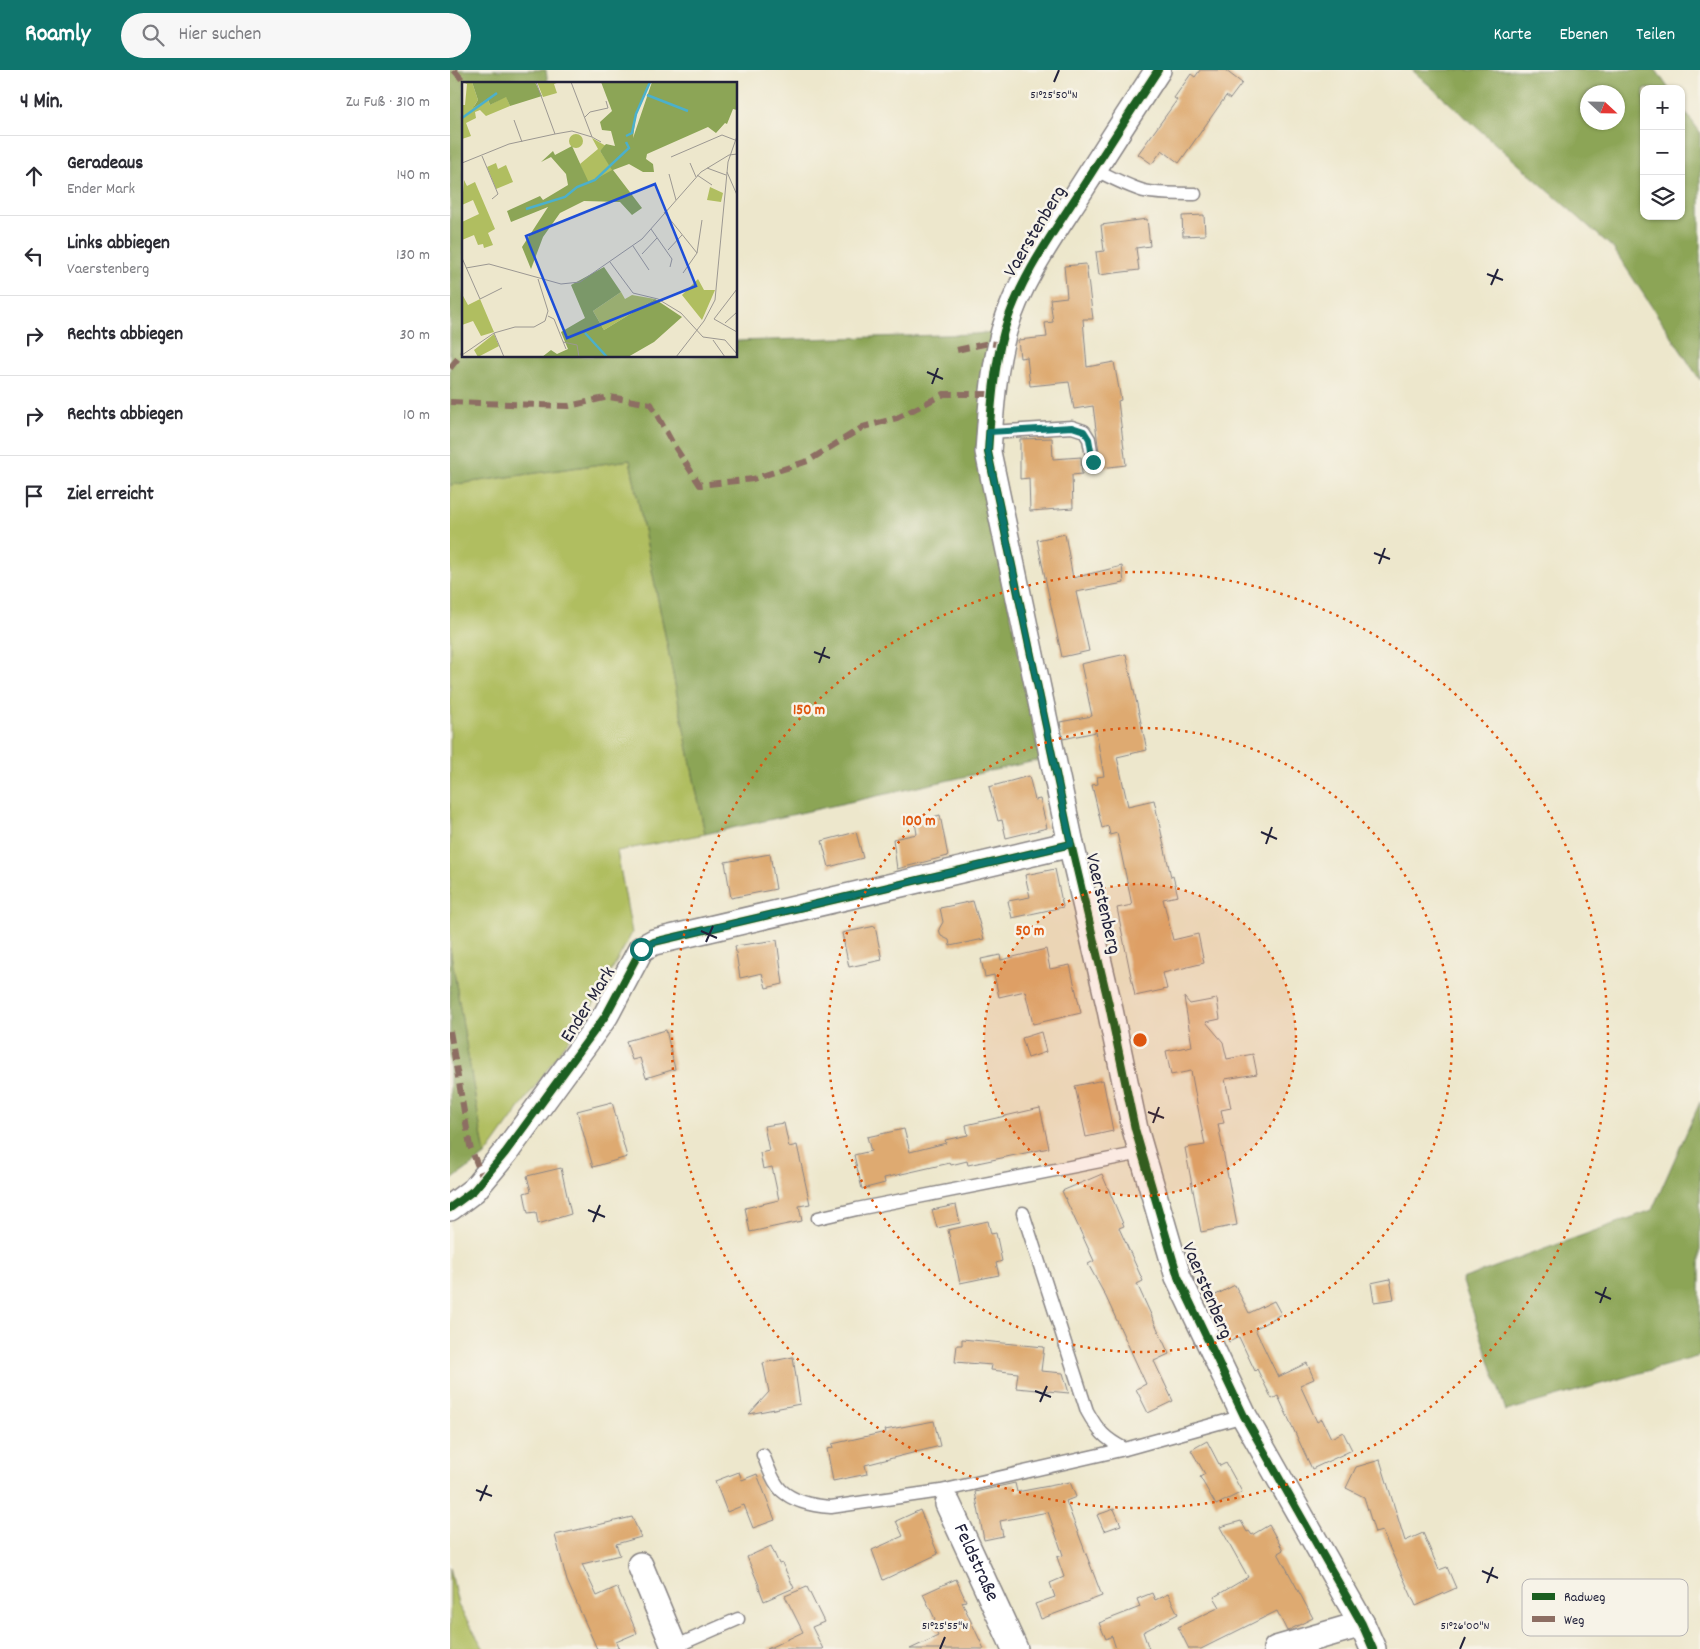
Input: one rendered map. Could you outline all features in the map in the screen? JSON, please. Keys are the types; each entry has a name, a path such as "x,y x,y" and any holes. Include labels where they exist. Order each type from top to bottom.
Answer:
{"street":[{"name":"Vaerstenberg","path":"1158,70 1050,237 1020,291 1004,331 992,394 988,452 1071,844 1141,1153 1178,1277 1244,1416 1362,1624 1373,1649"},
{"name":"Ender Mark","path":"450,1208 474,1190 505,1153 606,1015 641,949 654,942 1071,844"},
{"name":"Feldstraße","path":"948,1504 1015,1649"},
{"path":"640,1565 675,1648"},
{"path":"1276,1649 1362,1624"}],"lane":[{"path":"1094,169 1145,191 1195,194"},
{"path":"989,432 1072,427 1084,431 1089,439 1093,462"},
{"path":"818,1218 1141,1153"},
{"path":"1023,1213 1087,1411 1096,1428 1108,1440 1125,1449"},
{"path":"764,1455 781,1490 796,1499 814,1506 832,1507 940,1491 1125,1449 1244,1416"},
{"path":"675,1648 738,1619"}],"green space":[{"path":"450,70 546,70 548,82 462,82 462,358 738,358 738,341 992,332 977,447 1040,760 705,834 630,460 450,485"},
{"path":"1412,70 1656,70 1666,85 1640,85 1640,220 1685,220 1685,111 1700,132 1700,380 1613,248"},
{"path":"630,460 705,834 617,851 632,933 590,1010 485,1156 450,948 450,485"},
{"path":"450,948 485,1156 450,1181"},
{"path":"1700,1102 1700,1356 1506,1411 1462,1279 1652,1210"},
{"path":"450,1567 458,1605 484,1649 450,1649"}],"building":[{"path":"1200,70 1225,70 1242,83 1230,99 1226,96 1179,163 1162,150 1152,164 1138,154 1177,100 1174,98 1191,74 1195,77"},
{"path":"1204,215 1205,235 1183,236 1182,216"},
{"path":"1147,219 1150,246 1136,248 1139,270 1099,275 1096,252 1104,251 1101,225"},
{"path":"1086,264 1093,319 1083,319 1087,367 1114,362 1121,400 1118,401 1126,465 1101,468 1093,406 1074,409 1069,382 1030,386 1027,357 1020,358 1018,340 1047,337 1045,323 1053,322 1050,299 1067,297 1064,266"},
{"path":"1052,438 1053,459 1081,457 1082,474 1072,475 1073,508 1030,511 1029,478 1020,479 1020,439"},
{"path":"1065,534 1073,578 1122,566 1124,583 1076,592 1089,651 1062,657 1037,540"},
{"path":"1126,654 1147,750 1117,757 1128,806 1154,800 1171,877 1173,876 1178,896 1163,899 1173,940 1198,934 1204,963 1163,973 1167,989 1135,996 1117,908 1132,905 1117,833 1110,835 1108,826 1102,828 1092,785 1098,784 1097,777 1104,776 1096,732 1063,739 1060,722 1092,716 1081,664"},
{"path":"1029,776 1035,800 1040,799 1047,828 1006,838 1002,820 998,821 989,787"},
{"path":"940,815 948,856 897,869 893,839 917,834 915,822"},
{"path":"856,832 863,858 829,867 822,841"},
{"path":"770,854 776,889 731,898 725,862"},
{"path":"1055,869 1063,907 1012,918 1008,901 1030,897 1025,875"},
{"path":"973,901 984,939 950,946 949,940 941,936 939,929 943,922 940,908"},
{"path":"875,926 882,960 849,967 842,933"},
{"path":"777,940 783,984 766,988 762,973 740,978 735,946"},
{"path":"1046,949 1050,969 1070,965 1081,1013 1033,1024 1025,991 999,997 994,975 985,977 981,959 1000,955 1001,960"},
{"path":"1184,997 1190,1004 1217,999 1220,1019 1206,1022 1223,1042 1227,1059 1253,1054 1257,1074 1225,1079 1231,1108 1221,1110 1224,1123 1218,1124 1237,1225 1201,1232 1185,1148 1205,1145 1191,1071 1171,1075 1166,1051 1192,1046"},
{"path":"666,1030 675,1069 646,1078 640,1058 632,1060 626,1041"},
{"path":"1041,1032 1046,1052 1028,1058 1022,1038"},
{"path":"1103,1080 1113,1131 1086,1137 1075,1086"},
{"path":"612,1102 627,1157 593,1167 577,1111"},
{"path":"1040,1108 1049,1148 968,1165 967,1161 951,1165 950,1163 884,1178 885,1183 862,1189 854,1155 871,1151 867,1137 904,1129 910,1152 946,1143 945,1140 968,1135 966,1125"},
{"path":"784,1123 789,1147 797,1145 810,1204 799,1206 802,1221 750,1232 745,1208 779,1200 772,1167 763,1169 760,1153 769,1151 764,1126"},
{"path":"561,1168 571,1214 538,1224 536,1212 528,1213 524,1193 531,1191 527,1176"},
{"path":"1102,1174 1124,1226 1119,1228 1143,1281 1137,1284 1169,1354 1154,1361 1173,1401 1148,1413 1136,1389 1146,1384 1106,1297 1088,1264 1094,1261 1062,1191"},
{"path":"956,1205 960,1223 937,1228 932,1210"},
{"path":"988,1221 991,1234 996,1233 1002,1261 996,1263 999,1275 960,1283 948,1230"},
{"path":"1390,1279 1394,1299 1374,1302 1371,1283"},
{"path":"1235,1285 1249,1313 1274,1301 1281,1314 1255,1329 1278,1377 1307,1363 1314,1379 1300,1385 1317,1422 1322,1419 1331,1438 1343,1432 1352,1450 1312,1469 1278,1396 1272,1399 1257,1369 1255,1371 1239,1337 1229,1342 1208,1299"},
{"path":"962,1339 1044,1347 1041,1371 1063,1373 1069,1393 1016,1388 1018,1373 991,1370 992,1365 955,1362 957,1345 962,1345"},
{"path":"793,1357 800,1404 749,1414 769,1392 763,1363"},
{"path":"934,1421 940,1446 865,1465 867,1474 833,1481 827,1449 833,1448 832,1444 886,1432 885,1430"},
{"path":"1207,1441 1220,1466 1226,1463 1242,1492 1216,1505 1200,1477 1205,1474 1191,1450"},
{"path":"1380,1460 1405,1541 1423,1533 1439,1570 1447,1567 1456,1588 1416,1606 1382,1531 1375,1533 1364,1497 1346,1488 1356,1467"},
{"path":"739,1472 742,1480 757,1474 775,1520 753,1528 744,1505 727,1512 715,1481"},
{"path":"1070,1482 1076,1497 1066,1501 1102,1596 1041,1619 1035,1604 1055,1597 1050,1583 1064,1577 1057,1557 1063,1555 1048,1512 1000,1521 1003,1536 984,1540 975,1492 1015,1483 1017,1492"},
{"path":"1114,1509 1121,1525 1104,1531 1097,1515"},
{"path":"920,1510 938,1554 883,1580 872,1550 903,1536 896,1521"},
{"path":"632,1517 641,1537 616,1544 620,1555 582,1564 597,1596 617,1587 637,1633 616,1642 619,1649 597,1649 567,1581 555,1535"},
{"path":"1241,1521 1247,1532 1249,1531 1252,1535 1269,1525 1283,1550 1278,1553 1313,1618 1287,1631 1277,1611 1201,1649 1189,1649 1178,1627 1220,1607 1214,1597 1248,1577 1220,1527"},
{"path":"771,1546 779,1564 782,1563 794,1588 764,1601 747,1557"},
{"path":"956,1579 966,1601 962,1602 984,1649 910,1649 938,1636 932,1621 935,1619 923,1594"},
{"path":"807,1587 824,1622 812,1627 823,1649 767,1649 803,1632 785,1596"},
{"path":"1152,1593 1155,1600 1168,1594 1178,1614 1143,1632 1149,1649 1116,1649 1112,1636 1106,1639 1099,1623 1140,1607 1137,1599"}],"marked path":[{"path":"454,70 464,82"},
{"path":"957,350 989,343 1001,345"},
{"path":"450,368 462,353"},
{"path":"450,402 569,406 609,397 651,404 673,444 700,485 753,479 808,461 863,427 897,418 944,394 992,394"},
{"path":"450,1031 470,1146 483,1179"}],"cycle path":[{"path":"1158,70 1026,277 1010,313 997,361 988,452 1071,844 1109,1005 1135,1129 1178,1277 1244,1416 1362,1624 1373,1649"},
{"path":"450,1208 474,1190 505,1153 606,1015 641,949 654,942 1071,844"}],"route":[{"path":"641,949 654,942 1071,844 988,452 989,432 1072,427 1084,431 1089,439 1093,462"}]}
